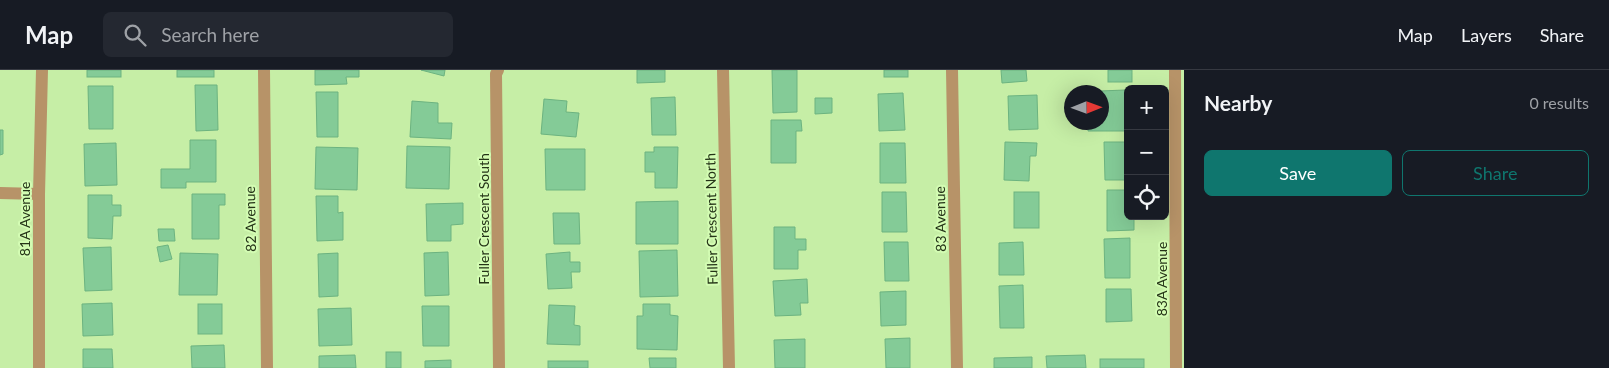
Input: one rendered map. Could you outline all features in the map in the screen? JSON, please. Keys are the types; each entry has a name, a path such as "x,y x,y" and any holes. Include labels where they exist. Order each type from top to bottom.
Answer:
{"street":[{"name":"81A Avenue","path":"39,368 39,194 42,70"},
{"name":"82 Avenue","path":"264,70 267,368"},
{"name":"Fuller Crescent South","path":"498,70 496,84 499,368"},
{"name":"Fuller Crescent North","path":"723,70 729,368"},
{"name":"83 Avenue","path":"952,70 957,368"},
{"name":"83A Avenue","path":"1175,70 1176,368"},
{"path":"0,193 39,194"}],"building":[{"path":"87,70 121,70 121,77 87,77"},
{"path":"177,70 214,70 214,77 177,77"},
{"path":"315,70 359,70 359,77 346,77 347,84 315,85"},
{"path":"421,70 445,70 444,76"},
{"path":"637,70 665,70 665,82 637,83"},
{"path":"772,70 797,70 797,112 773,113"},
{"path":"884,70 908,70 908,77 884,77"},
{"path":"1001,70 1026,70 1027,81 1002,83"},
{"path":"1108,70 1132,70 1132,82 1108,82"},
{"path":"195,85 217,85 218,130 196,131"},
{"path":"88,86 113,86 113,129 89,129"},
{"path":"1124,90 1124,131 1088,131 1109,130 1109,91"},
{"path":"316,92 338,92 338,137 317,137"},
{"path":"903,93 905,130 879,131 878,94"},
{"path":"1037,95 1038,129 1009,130 1008,96"},
{"path":"675,97 676,135 652,135 651,98"},
{"path":"815,98 832,98 832,113 815,114"},
{"path":"544,99 567,101 566,112 579,113 576,137 541,134"},
{"path":"412,101 438,103 438,123 452,123 451,139 410,137"},
{"path":"771,120 801,120 802,131 796,131 796,163 771,163"},
{"path":"0,130 3,130 3,154 0,155"},
{"path":"190,140 216,140 216,182 186,182 186,188 161,188 161,169 190,169"},
{"path":"1005,142 1037,143 1036,156 1030,156 1029,181 1004,180"},
{"path":"1104,142 1124,142 1124,180 1105,180"},
{"path":"116,143 117,185 85,186 84,144"},
{"path":"880,143 905,143 906,183 880,183"},
{"path":"407,146 450,147 449,189 406,188"},
{"path":"316,147 358,148 357,190 315,189"},
{"path":"654,147 678,147 677,188 655,188 655,172 645,172 645,152 654,152"},
{"path":"545,149 585,149 585,190 546,190"},
{"path":"1107,190 1124,190 1124,220 1134,220 1134,230 1107,231"},
{"path":"882,192 906,192 907,232 882,232"},
{"path":"1014,192 1039,192 1039,228 1014,228"},
{"path":"192,194 225,194 225,205 219,205 219,239 192,239"},
{"path":"88,195 112,195 112,205 121,205 121,216 113,216 112,239 88,238"},
{"path":"316,196 338,196 338,213 343,212 343,240 317,241"},
{"path":"678,201 678,244 636,244 636,202"},
{"path":"463,203 463,224 451,225 451,241 427,241 426,204"},
{"path":"553,213 579,213 580,244 554,244"},
{"path":"774,227 795,227 795,239 806,239 806,250 798,250 798,269 774,269"},
{"path":"158,229 174,229 175,241 159,241"},
{"path":"1130,238 1130,278 1105,278 1104,239"},
{"path":"884,242 908,242 909,281 885,281"},
{"path":"1023,242 1024,275 999,275 999,243"},
{"path":"168,245 172,259 160,262 157,247"},
{"path":"111,247 112,290 85,291 83,248"},
{"path":"677,250 678,296 640,297 639,251"},
{"path":"448,252 449,295 425,296 424,253"},
{"path":"570,252 570,262 580,262 580,272 571,272 572,288 548,289 546,254"},
{"path":"180,253 218,254 217,295 179,295"},
{"path":"338,253 338,296 319,297 318,254"},
{"path":"807,279 808,303 800,303 801,315 775,316 773,281"},
{"path":"1023,285 1024,328 1000,328 999,286"},
{"path":"1106,289 1131,289 1132,321 1106,322"},
{"path":"906,291 906,325 881,326 880,292"},
{"path":"112,303 113,335 83,336 82,304"},
{"path":"198,304 222,304 222,334 198,334"},
{"path":"643,304 670,304 670,315 678,316 677,350 637,349 637,316 643,316"},
{"path":"549,305 575,306 574,325 580,326 580,345 547,344"},
{"path":"422,306 449,306 449,346 423,346"},
{"path":"351,308 352,345 319,346 318,309"},
{"path":"910,338 910,368 886,368 885,339"},
{"path":"805,339 805,368 775,368 774,340"},
{"path":"224,345 225,368 192,368 191,346"},
{"path":"83,349 112,349 113,368 83,368"},
{"path":"386,352 401,352 401,368 386,368"},
{"path":"355,355 356,368 319,368 319,356"},
{"path":"1085,355 1086,368 1047,368 1046,356"},
{"path":"1032,357 1032,368 994,368 994,358"},
{"path":"649,358 676,358 676,368 650,368"},
{"path":"1100,359 1144,359 1144,368 1100,368"},
{"path":"451,360 451,368 425,368 425,361"},
{"path":"548,361 588,361 588,368 548,368"}]}
